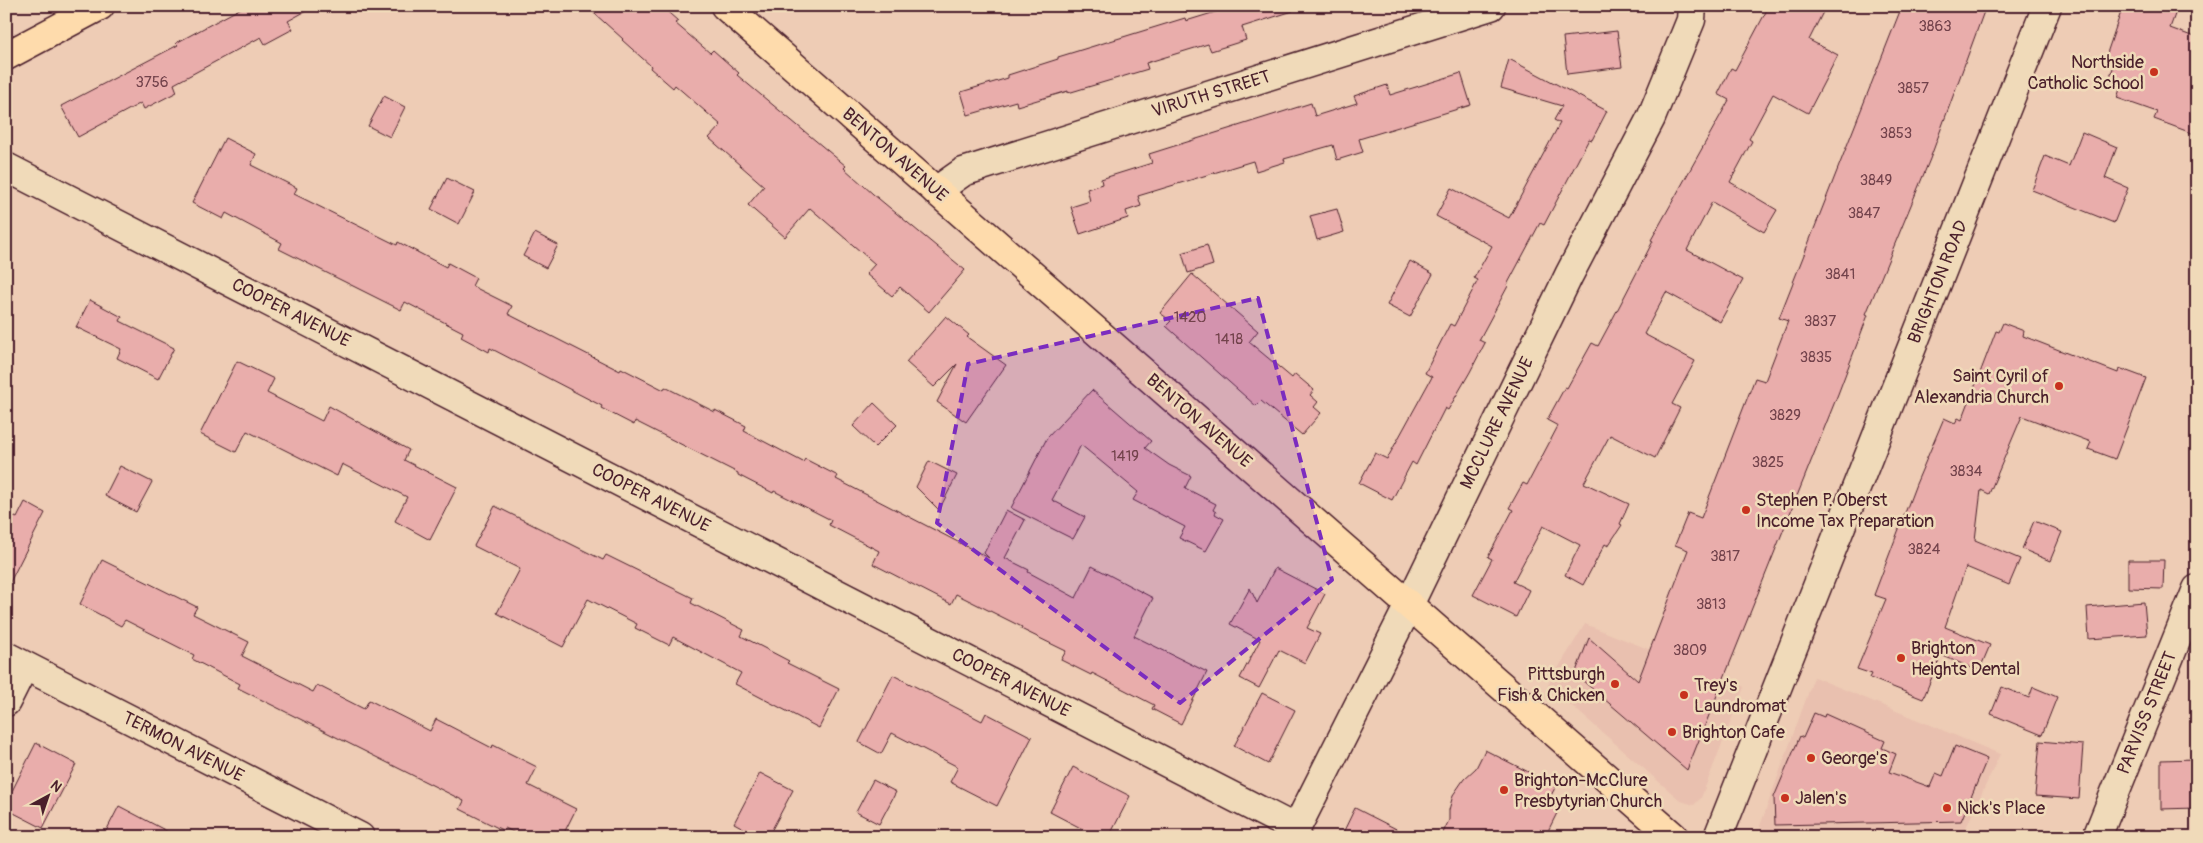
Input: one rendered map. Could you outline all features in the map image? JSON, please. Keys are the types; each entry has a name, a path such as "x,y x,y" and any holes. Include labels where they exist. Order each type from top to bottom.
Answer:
{"main road":[{"path":"8,50 100,6"},
{"name":"BENTON AVENUE","path":"725,6 1674,837"}],"street":[{"name":"VIRUTH STREET","path":"936,191 963,172 1491,6"},
{"name":"MCCLURE AVENUE","path":"1294,833 1409,605 1569,275 1651,118 1691,20 1692,6"},
{"name":"BRIGHTON ROAD","path":"1718,837 2047,6"},
{"name":"COOPER AVENUE","path":"6,167 1294,833"},
{"name":"PARVISS STREET","path":"2097,837 2197,589"},
{"path":"6,702 15,661"},
{"name":"TERMON AVENUE","path":"15,661 360,837"}],"highlighted area":[{"path":"1258,298 1332,580 1180,703 937,523 968,364"}],"shaded area":[{"path":"1585,624 1744,687 1701,798 1694,805 1681,801 1548,685"},
{"path":"1814,677 2000,754 1964,832 1842,837 1767,837 1760,826"}],"building":[{"path":"245,6 315,6 288,21 293,29 265,44 261,37 174,84 177,92 144,109 141,103 78,137 61,106 178,45 176,43"},
{"path":"586,6 661,6 678,21 675,23 710,53 713,50 739,73 737,75 846,166 844,168 873,194 965,270 929,312 900,287 892,296 866,274 875,264 810,208 785,237 748,205 764,186 709,138 721,125 675,85 673,88 650,68 651,66"},
{"path":"1235,6 1292,6 1293,11 1242,27 1246,40 1211,51 1208,44 1146,63 1148,69 1068,93 1068,91 1017,106 1016,101 968,115 961,92 1008,78 1008,75 1058,59 1058,57 1185,18 1186,21"},
{"path":"1769,6 1826,6 1809,40 1838,55 1808,113 1773,94 1749,139 1752,141 1730,182 1777,210 1764,232 1712,202 1687,250 1743,280 1720,322 1666,292 1644,334 1695,361 1672,404 1680,408 1655,458 1610,435 1584,483 1629,504 1620,524 1622,525 1608,546 1605,544 1583,585 1565,575 1580,545 1543,526 1513,582 1529,590 1516,617 1473,595 1492,559 1488,557 1513,510 1509,508 1523,483 1527,485 1558,426 1547,420 1592,343 1598,346 1620,305 1653,241 1651,240 1729,100 1718,94 1731,68 1735,70"},
{"path":"1902,6 1986,6 1930,159 1866,314 1868,315 1838,394 1687,770 1575,674 1589,638 1638,681 1688,550 1675,545 1688,513 1701,518 1755,378 1765,381 1788,321 1779,318"},
{"name":"Northside Catholic School","path":"2123,6 2178,6 2170,28 2197,38 2197,135 2154,119 2157,112 2117,98 2120,89 2107,84 2116,60 2106,56"},
{"path":"1617,31 1622,67 1567,74 1563,37"},
{"path":"1509,59 1607,111 1592,140 1589,139 1544,225 1540,223 1507,285 1479,340 1485,343 1470,372 1448,410 1445,408 1416,465 1412,462 1392,500 1359,483 1375,453 1387,459 1432,377 1425,373 1450,324 1454,326 1478,280 1474,278 1492,246 1436,216 1451,188 1509,218 1560,123 1554,120 1562,106 1501,88"},
{"path":"1461,73 1471,105 1359,139 1363,152 1337,160 1333,145 1284,159 1285,162 1256,171 1253,161 1138,196 1141,206 1126,211 1128,218 1080,234 1071,207 1090,201 1087,189 1102,184 1101,179 1152,163 1149,154 1311,103 1315,116 1357,103 1354,96 1387,85 1390,95"},
{"path":"384,96 405,107 390,137 368,126"},
{"path":"2082,132 2117,147 2105,178 2128,188 2114,223 2032,190 2045,156 2069,166"},
{"path":"225,138 256,154 251,165 297,188 294,194 397,245 398,242 446,267 448,263 476,278 472,286 512,306 508,314 620,371 621,368 664,390 665,387 715,412 715,410 746,426 744,431 803,462 805,459 838,476 836,479 989,558 984,553 1006,510 1025,520 1005,558 1029,570 1028,572 1076,598 1092,566 1153,598 1134,636 1207,672 1181,724 1152,709 1154,705 1092,673 1091,675 1061,660 1066,651 1021,629 1022,627 956,594 951,604 873,564 879,551 829,525 831,520 774,491 773,493 738,475 738,473 635,421 634,425 601,408 602,406 490,348 489,352 461,337 463,332 405,302 401,310 279,249 282,243 226,213 223,219 192,203"},
{"path":"447,178 475,192 459,224 431,209"},
{"path":"1337,209 1344,232 1317,240 1310,216"},
{"path":"535,233 558,245 546,268 523,256"},
{"path":"1207,245 1213,265 1188,273 1182,253"},
{"path":"1410,261 1433,274 1410,317 1387,305"},
{"path":"1192,274 1258,331 1249,342 1292,378 1295,374 1314,390 1310,395 1318,402 1314,407 1321,413 1302,435 1261,401 1256,406 1166,326 1171,321 1160,313"},
{"path":"90,300 122,317 120,321 174,348 158,379 117,358 121,349 76,327"},
{"path":"946,316 969,335 967,337 1006,365 966,422 937,402 957,364 934,387 906,362"},
{"path":"2003,323 2024,331 2023,336 2118,373 2119,368 2146,378 2115,459 2088,449 2091,442 2022,416 1989,494 1981,490 1975,540 2020,559 2009,585 1966,567 1945,627 1990,645 1979,671 1941,655 1923,699 1870,678 1872,674 1857,669 1886,599 1874,595 1916,484 1944,418 1955,423 1958,418 1962,420 1996,331 1999,332"},
{"path":"237,361 274,379 267,393 322,421 329,406 409,450 404,460 457,487 430,540 395,521 407,497 342,464 337,476 247,431 236,452 200,434"},
{"path":"1092,390 1151,441 1145,448 1169,465 1191,476 1185,488 1216,504 1213,510 1216,512 1215,514 1224,519 1206,551 1179,538 1185,527 1133,500 1138,492 1081,445 1052,500 1085,517 1073,539 1011,508 1047,438"},
{"path":"874,403 897,425 875,447 853,426"},
{"path":"929,461 957,475 939,510 916,487"},
{"path":"120,466 152,482 136,512 105,496"},
{"path":"25,502 45,513 6,590 6,512 17,518"},
{"path":"495,506 603,560 606,555 693,598 691,603 744,630 741,636 789,661 787,663 839,689 819,728 735,684 741,673 673,637 669,645 635,628 637,624 588,599 563,647 497,613 520,569 474,546"},
{"path":"2034,521 2062,532 2050,561 2022,549"},
{"path":"102,560 197,607 193,614 249,642 242,656 313,692 317,685 364,709 369,700 430,731 436,719 492,748 493,745 537,767 528,785 576,809 562,837 523,837 505,828 504,831 460,809 464,801 238,688 240,684 192,659 194,655 125,620 121,626 80,604"},
{"path":"2128,560 2164,560 2163,589 2128,588"},
{"path":"1275,568 1325,594 1307,628 1320,634 1305,663 1279,650 1259,688 1240,678 1260,640 1230,624 1250,588 1257,603"},
{"path":"2144,602 2147,635 2089,639 2087,607"},
{"path":"893,675 982,721 986,713 1032,737 997,806 950,782 958,767 892,733 881,754 859,742"},
{"path":"2002,687 2029,698 2033,687 2057,697 2042,735 1991,714"},
{"path":"1262,693 1295,710 1268,764 1234,746"},
{"path":"1814,713 1824,717 1825,714 1885,741 1882,748 1896,754 1889,772 1930,787 1936,773 1943,776 1955,746 1987,759 1961,821 1775,825 1774,797 1800,736 1803,738"},
{"path":"2040,741 2083,745 2079,799 2035,796"},
{"path":"36,743 76,764 43,828 6,809 6,803"},
{"name":"Brighton-McClure Presbytyrian Church","path":"1485,750 1556,786 1547,803 1559,809 1545,837 1441,837 1449,820 1449,810 1453,795 1464,779 1476,768"},
{"path":"2195,759 2196,808 2161,809 2161,760"},
{"path":"1073,767 1130,796 1109,837 1098,837 1050,812"},
{"path":"760,773 793,790 768,837 760,837 734,823"},
{"path":"873,780 896,792 879,824 856,812"},
{"path":"119,806 178,837 103,837"},
{"path":"1355,808 1412,837 1341,837"}],"place":[{"name":"Northside Catholic School","path":"2154,72"},
{"name":"Saint Cyril of Alexandria Church","path":"2059,386"},
{"name":"Stephen P. Oberst Income Tax Preparation","path":"1746,510"},
{"name":"Brighton Heights Dental","path":"1901,658"},
{"name":"Pittsburgh Fish & Chicken","path":"1615,684"},
{"name":"Trey's Laundromat","path":"1684,695"},
{"name":"Brighton Cafe","path":"1672,732"},
{"name":"George's","path":"1811,758"},
{"name":"Brighton-McClure Presbytyrian Church","path":"1504,790"},
{"name":"Jalen's","path":"1785,798"},
{"name":"Nick's Place","path":"1947,808"}]}
